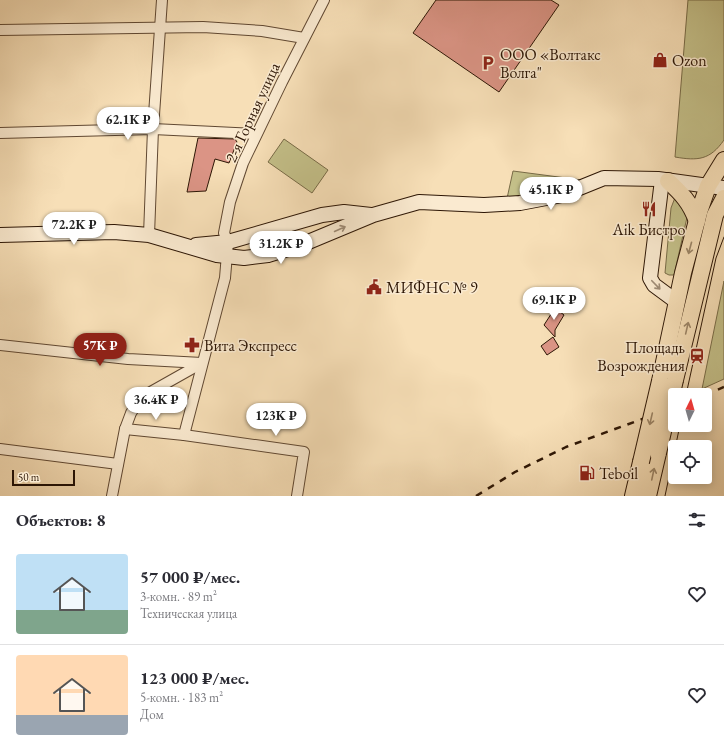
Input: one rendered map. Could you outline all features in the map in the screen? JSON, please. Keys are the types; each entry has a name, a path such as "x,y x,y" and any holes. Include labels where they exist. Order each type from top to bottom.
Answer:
{"main road":[{"path":"648,496 658,453 677,302 697,221 708,186 724,160"},
{"path":"665,180 692,206 697,221"},
{"path":"633,496 641,462 668,380 715,215 724,198"}],"street":[{"path":"148,235 153,130 162,0"},
{"name":"2-я Горная улица","path":"227,256 228,242 224,233 230,202 243,163 256,134 324,0"},
{"path":"0,30 203,27 262,31 304,38"},
{"path":"0,133 153,130 256,134"},
{"path":"0,235 114,232 148,235 227,256 244,258 268,255 301,245 373,215 419,202 484,205 531,201 562,195 604,178 665,180 724,188"},
{"path":"665,180 650,278 654,285 677,302"},
{"path":"182,245 228,242 322,215 344,212 373,215"},
{"path":"184,434 225,278 227,256"},
{"path":"0,345 128,359 202,363"},
{"path":"112,496 125,429 131,413 138,402 202,363"},
{"path":"125,429 184,434 304,452 298,496"},
{"path":"0,449 118,464"}],"shaded area":[{"path":"688,0 724,0 724,140 714,152 703,158 697,159 675,157"},
{"path":"284,139 328,170 312,193 268,162"},
{"path":"513,171 589,181 506,203"},
{"path":"676,195 688,213 674,275 669,275 665,273 671,208"},
{"path":"724,281 724,379 702,388"}],"building":[{"name":"ООО «Волтакс Волга\"","path":"436,0 551,0 559,5 499,92 413,33"},
{"path":"198,138 235,139 237,142 229,163 215,159 206,191 187,192"},
{"path":"555,308 564,315 555,330 555,337 544,325"},
{"path":"553,337 559,347 547,355 541,346"}],"tram line":[{"path":"688,388 716,258 724,237"},
{"path":"665,496 679,432"}],"railway":[{"path":"712,392 724,387"},
{"path":"476,496 515,472 566,447 668,410"}],"place":[{"name":"Ozon","path":"660,60"},
{"name":"ООО «Волтакс Волга\"","path":"488,63"},
{"name":"Aik Бистро","path":"649,209"},
{"name":"МИФНС № 9","path":"374,287"},
{"name":"Вита Экспресс","path":"192,345"},
{"name":"Площадь Возрождения","path":"697,356"},
{"name":"Teboil","path":"587,473"}]}
